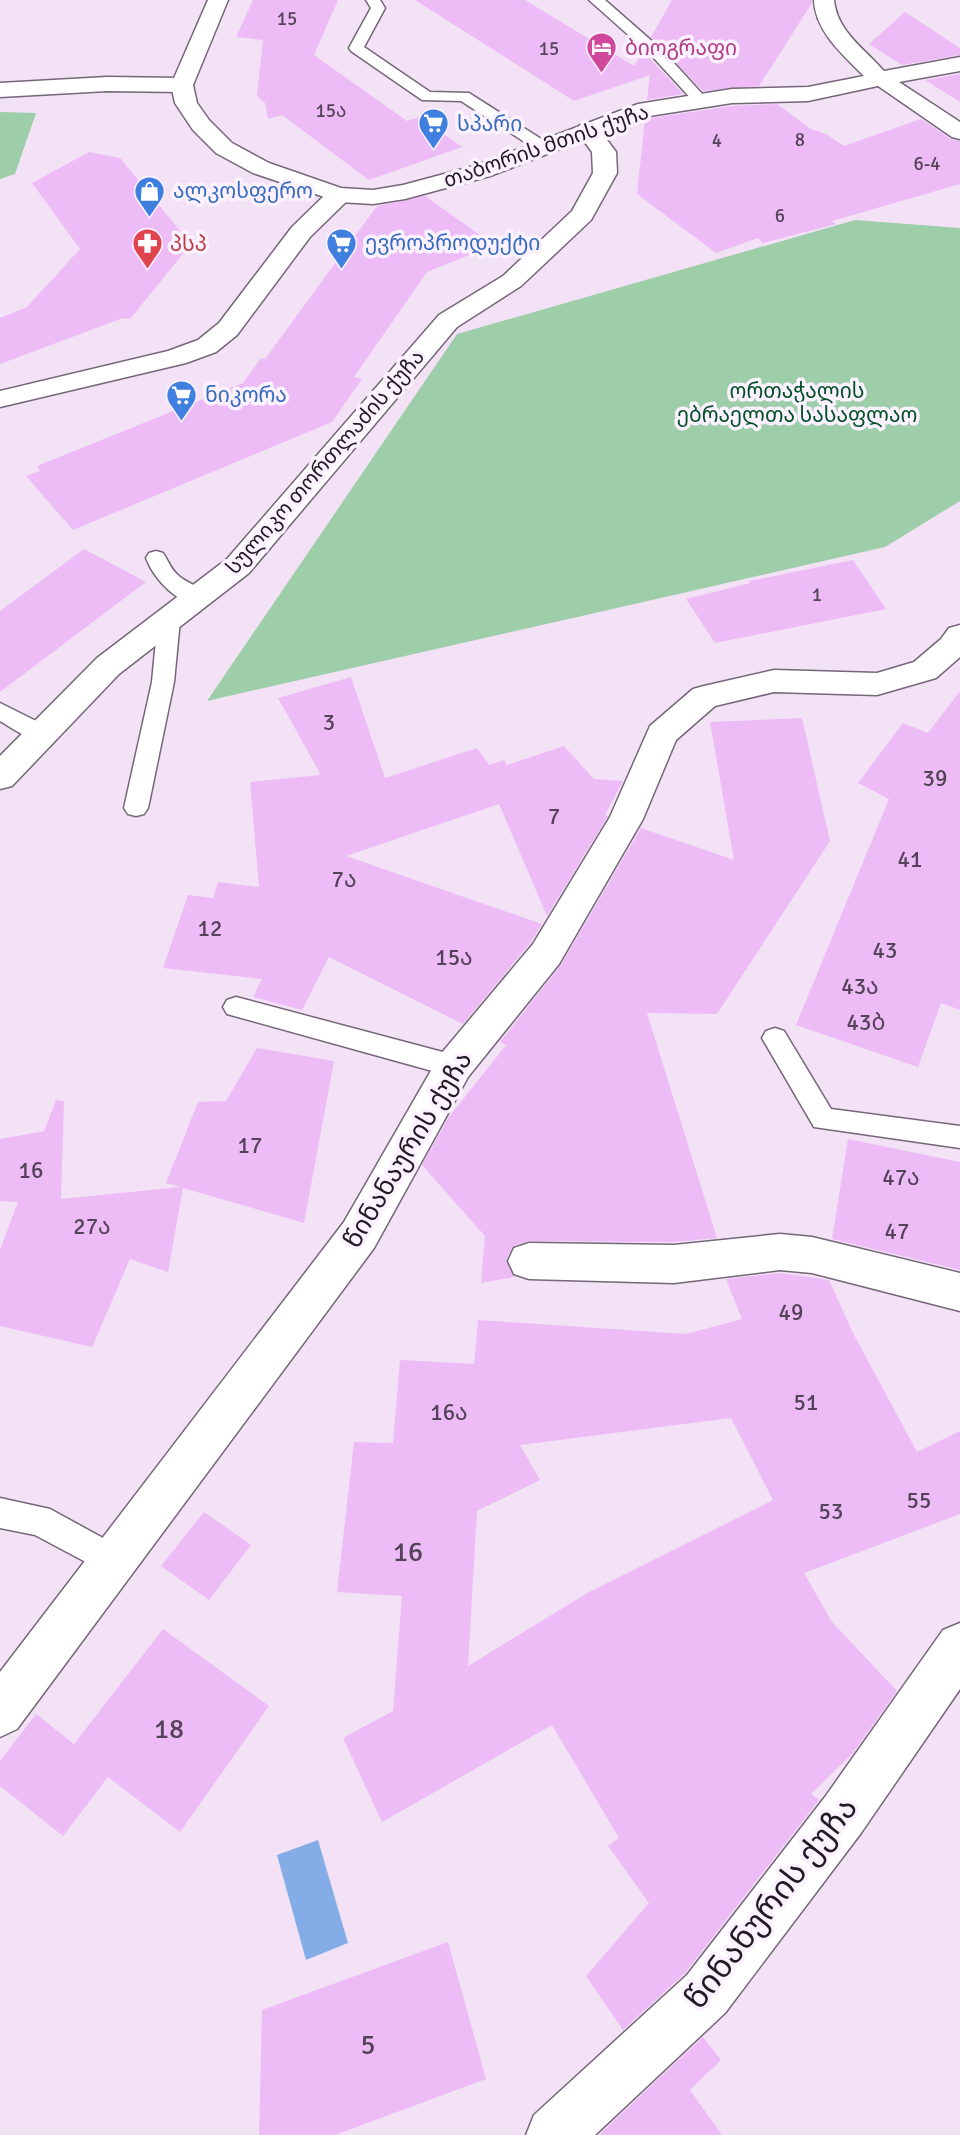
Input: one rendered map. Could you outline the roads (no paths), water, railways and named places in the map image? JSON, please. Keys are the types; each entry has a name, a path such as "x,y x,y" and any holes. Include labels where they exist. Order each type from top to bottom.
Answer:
{"street":[{"path":"0,90 107,84 183,85 218,0"},
{"path":"824,0 823,5 830,25 879,79 960,132"},
{"name":"თაბორის მთის ქუჩა","path":"183,85 186,103 201,125 223,148 261,168 305,186 339,195 373,197 405,192 482,171 638,111 700,100 808,94 960,64"},
{"name":"სულიკო თორთლაძის ქუჩა","path":"0,777 108,666 238,566 448,321 512,281 582,215 606,173 604,152 588,131"},
{"path":"0,399 177,357 207,346 228,329 293,242 339,195"},
{"name":"წინანაურის ქუჩა","path":"0,1712 359,1235 454,1066 546,954 626,820 662,734 704,697 774,681 877,684 925,670 952,647 960,635"},
{"path":"529,1261 674,1264 780,1252 812,1255 960,1292"},
{"name":"წინანურის ქუჩა","path":"554,2135 706,1994 843,1815 960,1647"}],"lane":[{"path":"373,0 378,8 356,48 427,97 464,96 543,147"},
{"path":"596,0 657,53 700,100"},
{"path":"618,19 627,0"},
{"path":"156,558 160,570 169,581 198,597"},
{"path":"136,808 163,682 169,620"},
{"path":"0,711 40,733"},
{"path":"236,1007 454,1066"},
{"path":"775,1038 823,1119 960,1137"},
{"path":"0,1513 39,1520 113,1560"}],"water":[{"path":"318,1840 348,1943 306,1960 277,1855"}],"place":[{"name":"ბიოგრაფი","path":"602,75"},
{"name":"სპარი","path":"434,151"},
{"name":"ალკოსფერო","path":"150,218"},
{"name":"ევროპროდუქტი","path":"342,270"},
{"name":"პსპ","path":"147,271"},
{"name":"ნიკორა","path":"182,422"}],"park label":[{"name":"ორთაჭალის ებრაელთა სასაფლაო","path":"797,403"}]}
